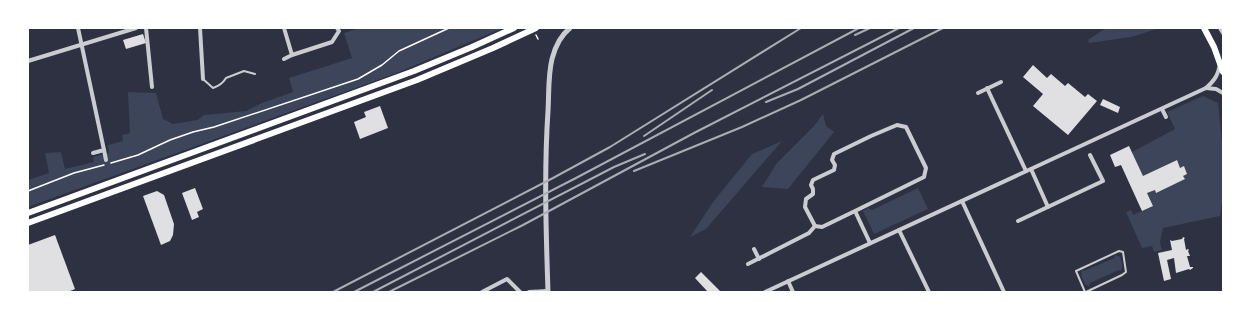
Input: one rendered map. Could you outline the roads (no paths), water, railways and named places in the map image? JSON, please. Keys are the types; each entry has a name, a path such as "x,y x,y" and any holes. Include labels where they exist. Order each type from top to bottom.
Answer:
{"main road":[{"path":"28,213 414,71 514,28"},
{"path":"28,223 417,80 494,48 536,28"},
{"path":"1204,28 1214,47 1223,72"}],"street":[{"path":"78,28 106,160"},
{"path":"28,61 136,28"},
{"path":"146,28 152,87"},
{"path":"200,28 203,79"},
{"path":"284,28 292,55"},
{"path":"284,59 332,42 339,31 337,28"},
{"path":"529,292 548,291 546,139 552,60 560,39 570,28"},
{"path":"1220,28 1223,33"},
{"path":"765,292 1206,88 1217,76 1220,64"},
{"path":"978,93 1001,82"},
{"path":"987,88 1026,171"},
{"path":"1206,88 1216,89 1223,93"},
{"path":"1162,109 1166,117"},
{"path":"898,125 906,127 926,168 924,177 822,227 815,226 805,207 806,199 813,194 813,180 834,170 835,165 832,160 834,154 898,125"},
{"path":"93,153 104,150"},
{"path":"1018,221 1103,181 1090,155"},
{"path":"1031,169 1048,207"},
{"path":"962,201 1004,292"},
{"path":"855,211 870,243"},
{"path":"748,264 809,234 815,226"},
{"path":"899,230 929,292"},
{"path":"754,249 759,259"},
{"path":"482,292 507,279 520,292"},
{"path":"788,281 793,292"}],"lane":[{"path":"203,79 213,88 219,86 226,78 244,71 255,74"},
{"path":"1119,251 1123,252 1126,272 1086,292 1076,271 1119,251"}],"railway":[{"path":"333,292 610,147 801,28"},
{"path":"354,292 576,178 859,28"},
{"path":"855,35 870,28"},
{"path":"389,292 523,225 694,133 899,28"},
{"path":"766,102 798,89 914,28"},
{"path":"634,171 742,127 801,100 943,28"},
{"path":"644,136 712,90"},
{"path":"373,292 614,167 645,154"}]}
